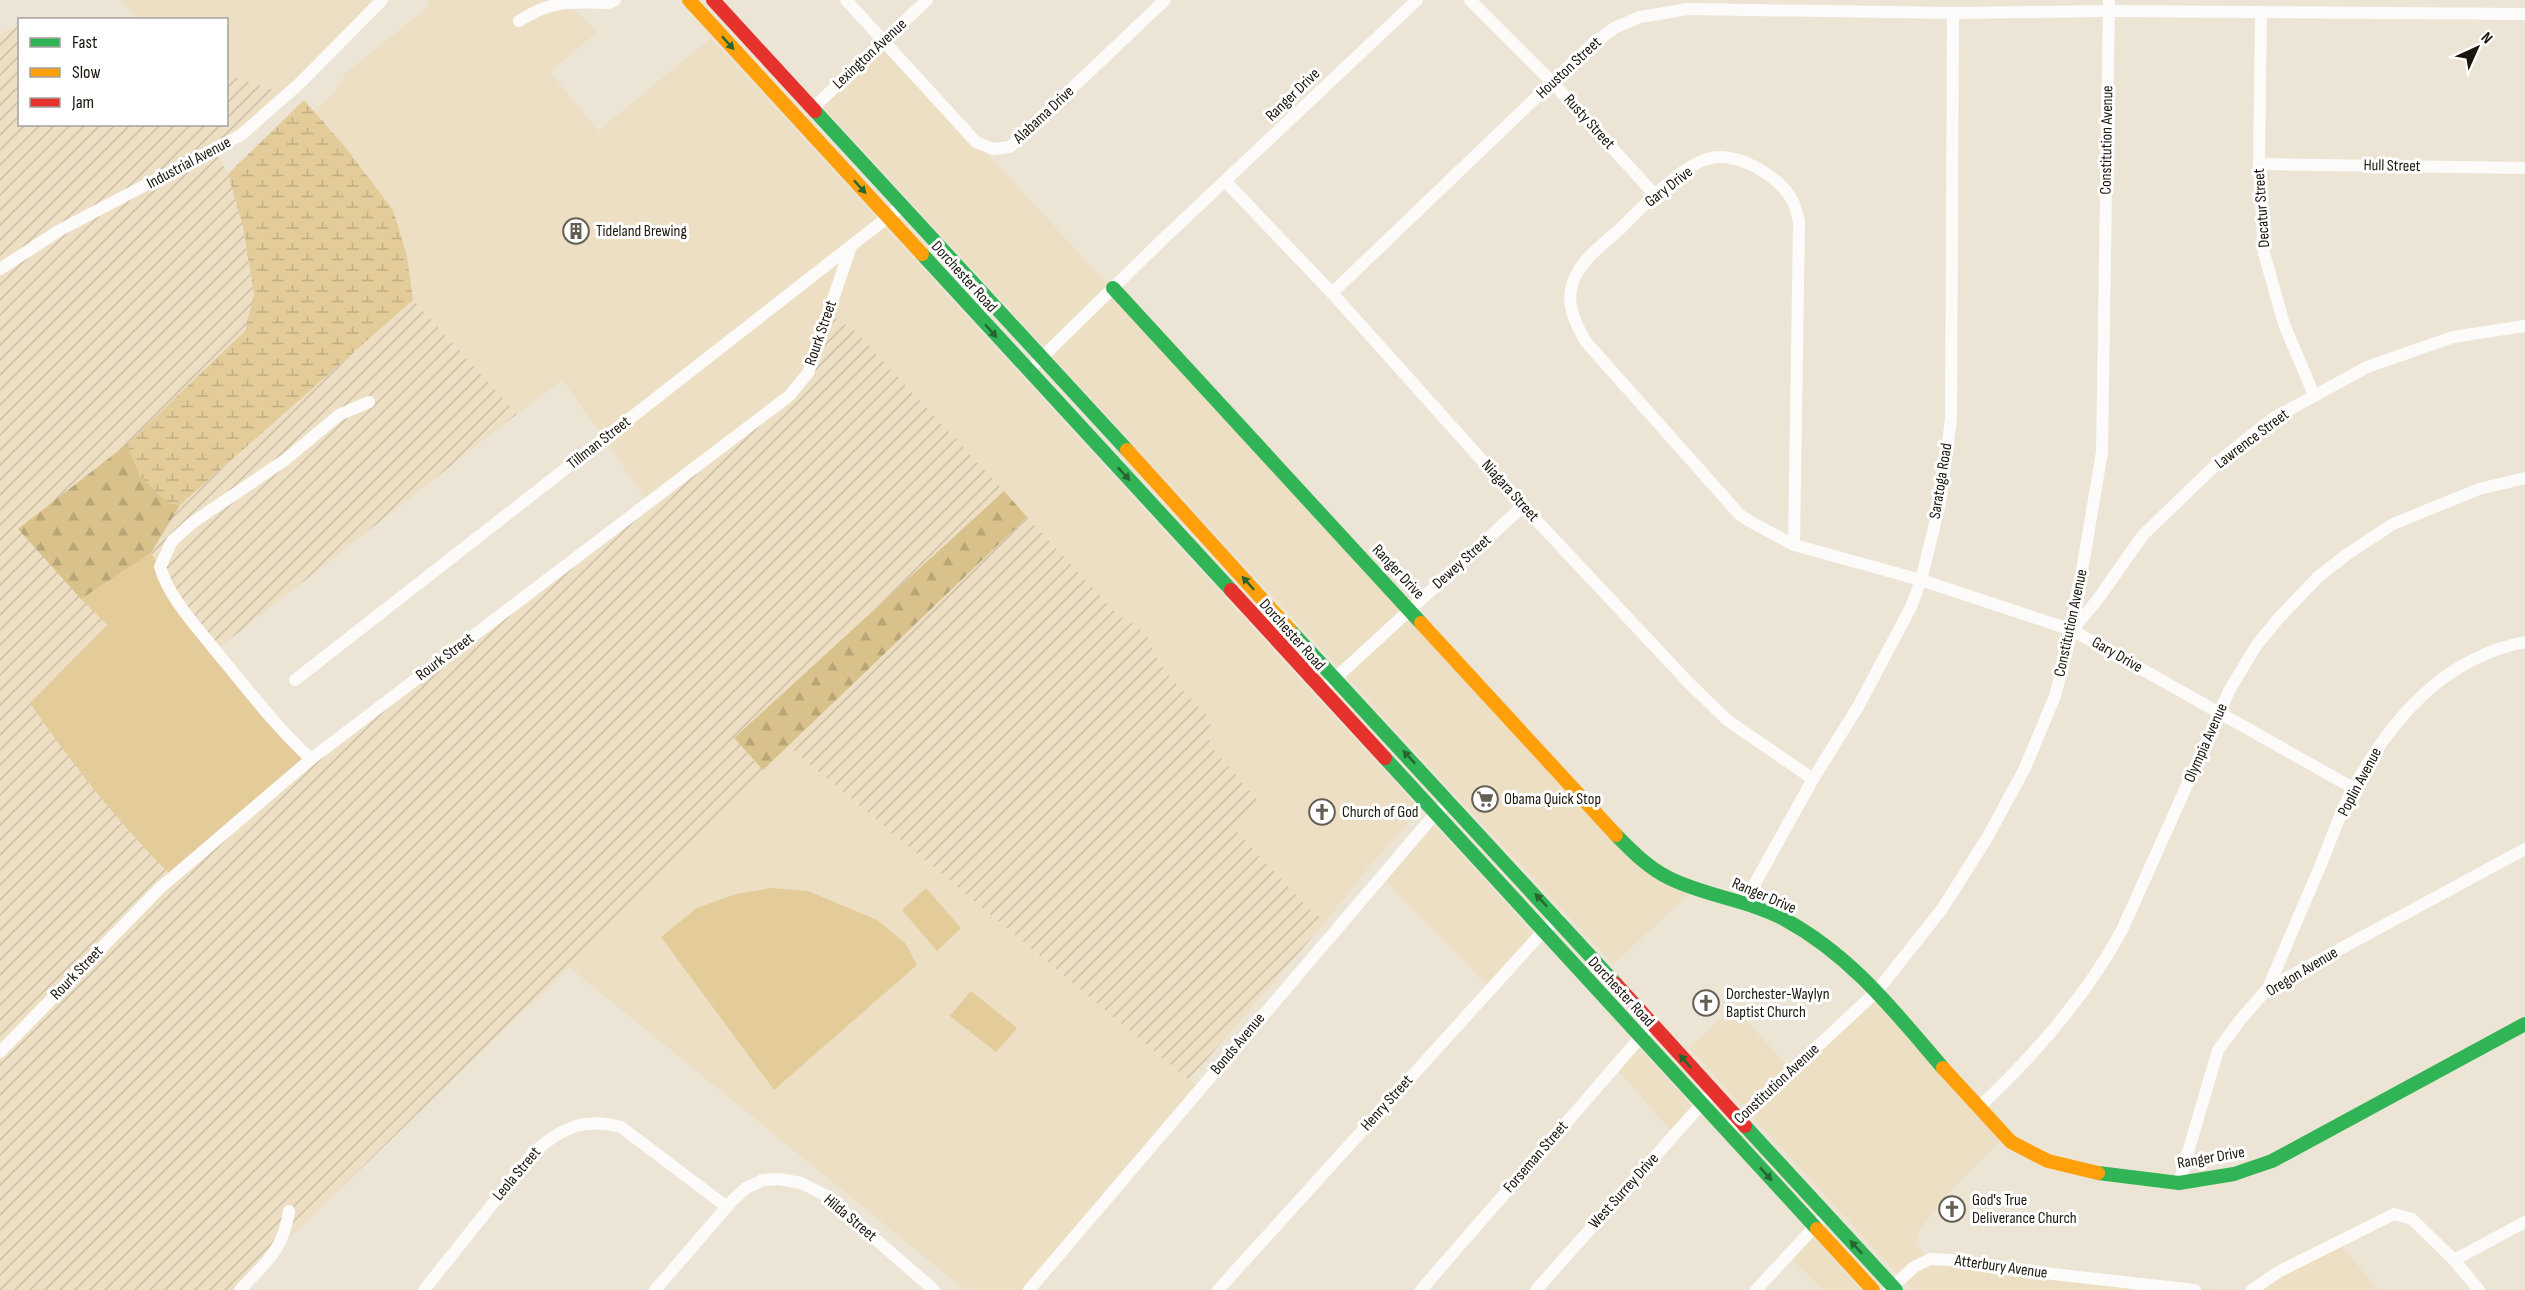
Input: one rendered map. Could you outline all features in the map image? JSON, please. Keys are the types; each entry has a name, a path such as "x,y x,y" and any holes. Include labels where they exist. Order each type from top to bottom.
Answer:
{"main road":[{"name":"Dorchester Road","path":"689,0 1873,1290"},
{"name":"Dorchester Road","path":"713,0 1042,356 1335,679 1558,918 1893,1289"},
{"name":"Ranger Drive","path":"1113,288 1627,846 1650,867 1670,879 1744,903 1784,919 1849,963 1877,991 1978,1108 2011,1142 2048,1161 2089,1172 2179,1183 2234,1174 2272,1161 2525,1024"}],"street":[{"name":"Industrial Avenue","path":"0,269 60,230 241,135 300,83 382,0"},
{"path":"519,21 534,9 548,3 608,3 615,0"},
{"name":"Alabama Drive","path":"846,0 976,142 993,149 1010,147 1165,0"},
{"name":"Lexington Avenue","path":"813,108 927,0"},
{"name":"Ranger Drive","path":"1028,371 1417,0"},
{"name":"Rusty Street","path":"1470,0 1552,83 1655,195"},
{"name":"Houston Street","path":"1332,293 1592,44 1616,27 1640,16 1688,9 1953,13 2109,5 2261,13 2525,14"},
{"name":"Constitution Avenue","path":"1726,1131 1877,991 1942,909 1987,838 2025,768 2055,696 2072,630 2102,452 2109,5"},
{"name":"Saratoga Road","path":"1744,903 1813,779 1859,705 1911,607 1921,580 1940,503 1951,419 1953,13"},
{"name":"Decatur Street","path":"2261,13 2259,164 2264,253 2284,324 2314,395"},
{"name":"Gary Drive","path":"1794,545 1799,222 1793,201 1782,185 1758,167 1720,158 1707,159 1655,195 1577,273 1569,299 1573,315 1586,342 1740,515 1794,545 1921,580 2072,630 2353,788"},
{"name":"Hull Street","path":"2259,164 2525,168"},
{"name":"Niagara Street","path":"1226,182 1332,293 1523,506 1688,682 1727,720 1813,779"},
{"name":"Tillman Street","path":"295,680 902,207"},
{"name":"Rourk Street","path":"0,1052 160,888 311,759 789,396 808,372 851,246"},
{"name":"Lawrence Street","path":"2072,630 2098,599 2143,536 2223,458 2272,419 2367,367 2453,337 2525,326"},
{"path":"311,759 285,735 206,639 166,585 160,567 172,542 192,523 285,460 339,415 369,402"},
{"name":"Olympia Avenue","path":"1978,1108 2020,1069 2061,1021 2108,955 2122,930 2219,713 2242,667 2256,646 2318,577 2346,555 2393,524 2479,489 2525,478"},
{"name":"Dewey Street","path":"1322,691 1523,506"},
{"name":"Poplin Avenue","path":"2268,988 2353,788 2396,723 2410,705 2435,683 2470,661 2525,642"},
{"name":"Bonds Avenue","path":"1029,1290 1435,814 1450,801"},
{"name":"Oregon Avenue","path":"2179,1183 2218,1050 2241,1018 2268,988 2525,849"},
{"name":"Henry Street","path":"1218,1290 1558,918"},
{"name":"Forseman Street","path":"1421,1290 1652,1024"},
{"name":"West Surrey Drive","path":"1536,1290 1713,1092"},
{"name":"Leola Street","path":"424,1290 534,1152 547,1140 564,1130 586,1123 603,1122 621,1127 727,1207"},
{"name":"Hilda Street","path":"656,1290 727,1207 746,1188 763,1179 801,1183 825,1195 934,1290"},
{"path":"240,1290 278,1250 286,1232 289,1211"},
{"path":"2252,1290 2278,1272 2394,1214 2412,1220 2454,1260 2479,1290"},
{"path":"1756,1290 1826,1215"},
{"path":"2454,1260 2525,1222"},
{"name":"Atterbury Avenue","path":"1893,1289 1914,1267 1930,1259 2195,1290"}],"shaded area":[{"path":"121,0 382,0 288,94 228,75 228,18 138,18"},
{"path":"427,0 615,0 566,2 597,32 550,72 598,131 711,38 1420,810 1368,868 1326,921 1309,909 1237,832 1262,805 1213,749 1209,743 1211,726 1208,717 1170,677 1154,654 1146,633 1115,612 924,407 808,373 789,396 649,504 563,380 517,414 413,300 407,256 346,148 313,111 333,94 346,73 430,5"},
{"path":"18,25 18,126 228,126 228,75 288,94 214,150 228,174 243,227 254,295 245,332 127,444 18,529 107,625 30,703 53,736 142,847 254,808 789,396 808,372 828,314 855,331 1004,491 734,738 763,770 569,967 281,1246 240,1290 0,1290 0,34"},
{"path":"883,41 1627,846 1697,887 1613,964 819,102"},
{"path":"413,300 517,414 216,650 151,553 180,505"},
{"path":"1027,517 1115,612 1146,633 1154,654 1170,677 1208,717 1211,726 1209,743 1213,749 1262,805 1237,832 1309,909 1326,921 1189,1080 787,745"},
{"path":"787,745 1200,1089 1029,1290 965,1290 569,967"},
{"path":"1430,820 1537,938 1491,989 1381,877"},
{"path":"1877,991 2005,1136 1955,1186 1919,1230 1916,1244 1930,1259 1996,1272 2213,1290 1912,1290 1689,1048 1734,1007 1792,1071"},
{"path":"1635,1044 1696,1110 1674,1135 1615,1066"},
{"path":"1809,1233 1860,1290 1824,1290 1788,1256"},
{"path":"2338,1242 2378,1290 2253,1290"}],"green space":[{"path":"304,100 346,148 393,210 407,256 413,300 180,505 169,503 140,476 127,444 245,331 254,295 243,227 228,174"},
{"path":"127,444 140,476 169,503 180,505 151,553 81,599 18,529"},
{"path":"1004,491 1027,517 763,770 734,738"},
{"path":"151,553 160,567 166,586 311,759 173,877 97,793 30,703 107,625 81,599"},
{"path":"771,888 808,891 877,920 905,943 917,965 774,1090 661,937 697,908 736,894"},
{"path":"926,888 961,928 937,951 902,910"},
{"path":"971,991 1017,1028 996,1052 950,1016"}],"traffic: fast":[{"path":"815,111 1127,450"},
{"path":"922,254 1231,590"},
{"path":"1113,288 1421,623"},
{"path":"1290,630 1616,984"},
{"path":"1385,758 1817,1229"},
{"path":"1616,835 1634,853 1661,874 1683,884 1741,902 1784,919 1831,950 1871,986 1943,1068"},
{"path":"2098,1173 2179,1183 2234,1174 2272,1161 2525,1024"},
{"path":"1745,1126 1896,1290"}],"traffic: slow":[{"path":"689,0 922,254"},
{"path":"1127,450 1290,630"},
{"path":"1421,623 1616,835"},
{"path":"1943,1068 2011,1142 2048,1161 2098,1173"},
{"path":"1817,1229 1873,1290"}],"traffic: jam":[{"path":"713,0 815,111"},
{"path":"1231,590 1385,758"},
{"path":"1616,984 1745,1126"}],"place":[{"name":"Tideland Brewing","path":"576,231"},
{"name":"Obama Quick Stop","path":"1485,799"},
{"name":"Church of God","path":"1322,812"},
{"name":"Dorchester-Waylyn Baptist Church","path":"1706,1003"},
{"name":"God's True Deliverance Church","path":"1952,1209"}]}
